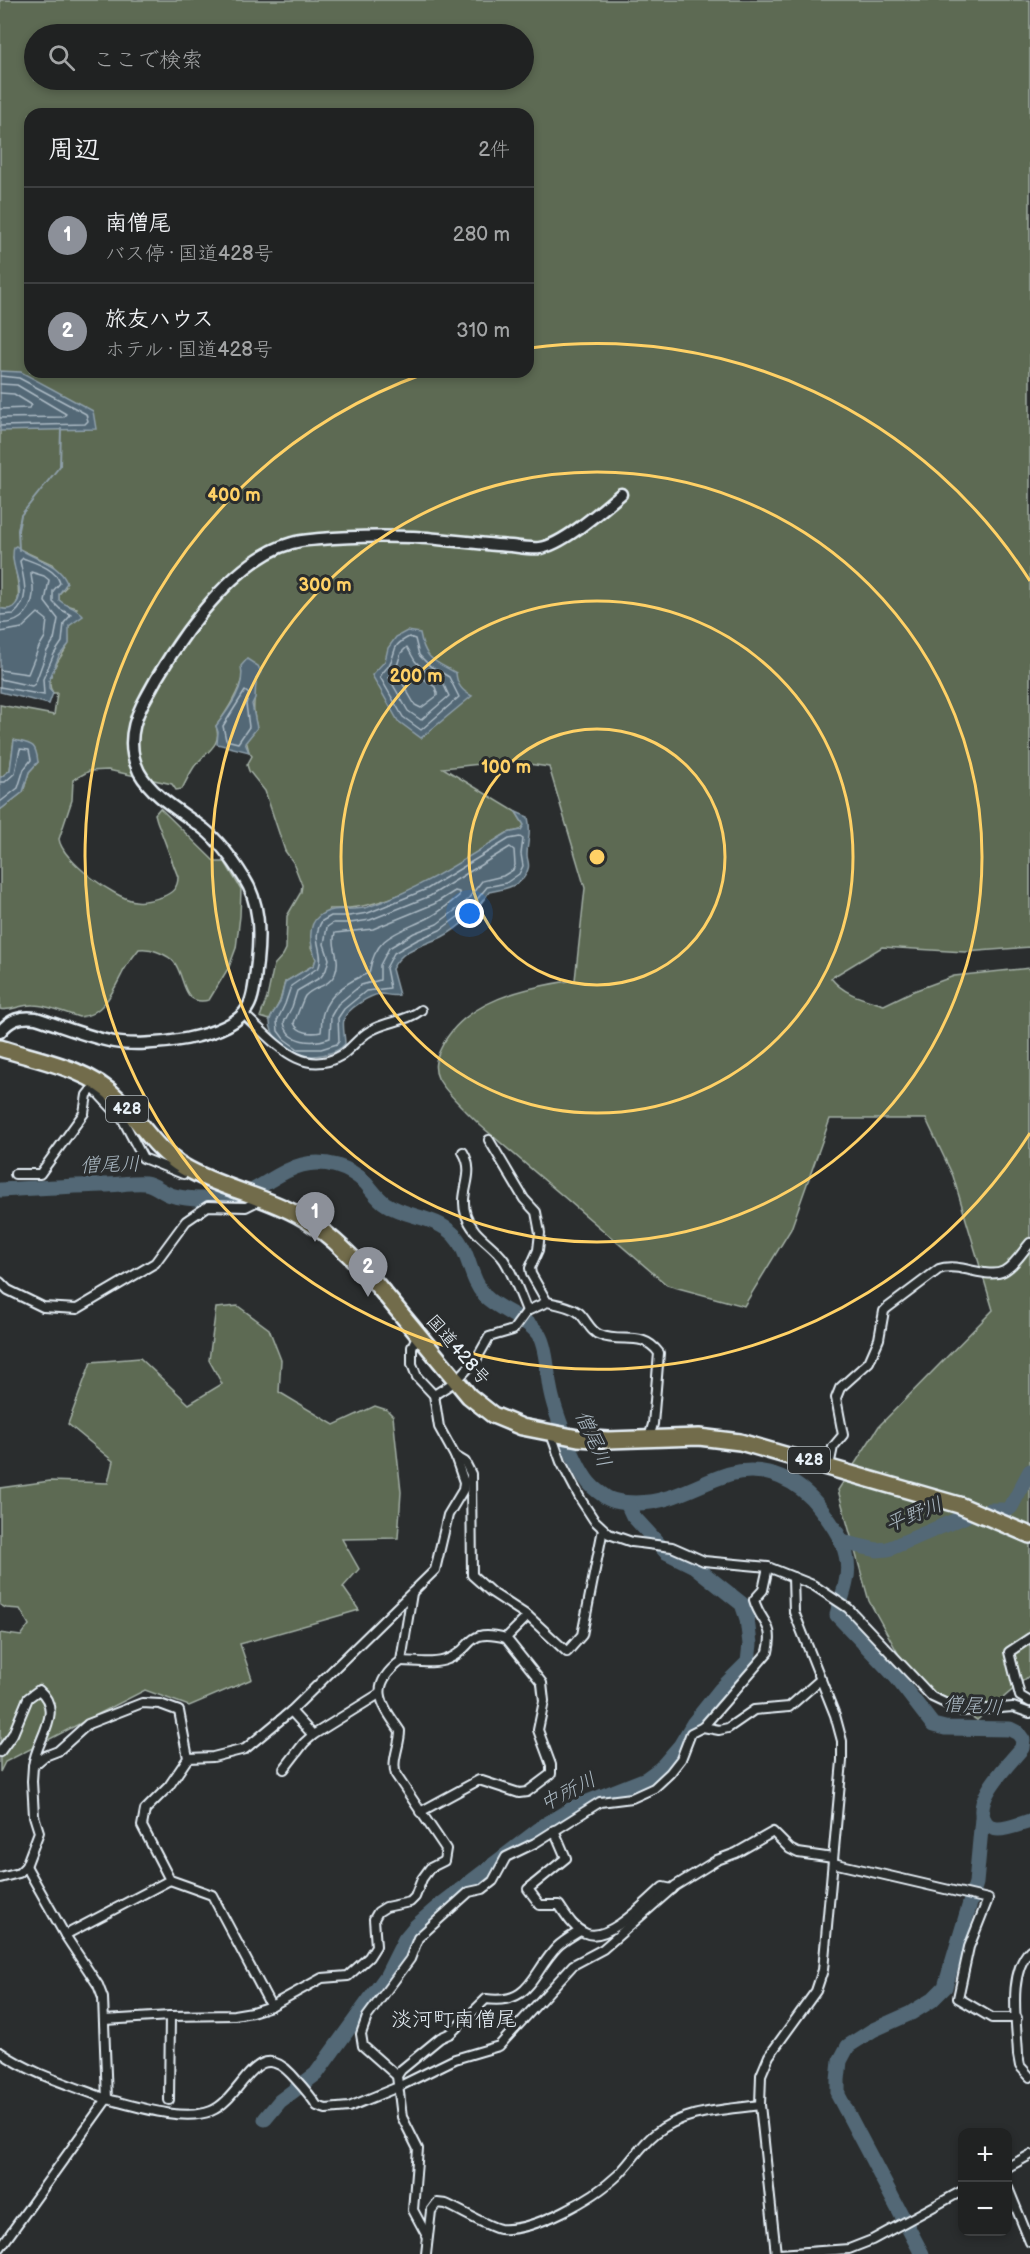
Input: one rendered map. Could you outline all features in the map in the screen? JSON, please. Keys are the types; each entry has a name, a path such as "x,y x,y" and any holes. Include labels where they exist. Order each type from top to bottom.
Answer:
{"highway":[{"name":"国道428号","path":"0,1048 66,1069 116,1097 157,1146 173,1160 219,1184 298,1215 334,1241 368,1274 469,1396 493,1415 522,1427 564,1436 608,1440 699,1437 740,1442 959,1505 1030,1534"}],"street":[{"path":"0,1032 9,1022 27,1016 111,1042 145,1043 200,1037 225,1028 243,1014 252,999 260,937 256,907 251,891 224,849 206,831 146,782 131,753 132,736 140,709 185,635 226,587 256,560 294,542 345,537 413,537 470,544 541,548 589,521 621,494"},
{"path":"243,1014 274,1045 288,1054 301,1060 327,1061 350,1050 368,1031 408,1019 421,1010"},
{"path":"15,1174 40,1174 84,1113 87,1095 95,1086"},
{"path":"489,1140 524,1199 536,1212 540,1233 538,1250 530,1268 547,1302"},
{"path":"463,1152 469,1161 470,1168 463,1202 466,1215 477,1235 496,1250 504,1260 528,1311"},
{"path":"0,1282 8,1290 43,1307 77,1309 155,1263 186,1221 208,1206 246,1207 258,1199"},
{"path":"829,1466 833,1447 843,1435 836,1398 840,1388 869,1362 879,1339 884,1311 939,1269 949,1266 994,1273 1004,1271 1030,1243"},
{"path":"434,1395 456,1381 476,1360 489,1337 513,1330 528,1311 547,1302 576,1311 596,1334 641,1339 649,1342 659,1353 653,1424 649,1438"},
{"path":"188,1758 213,1757 245,1749 291,1712 435,1570 448,1515 463,1490 464,1482 455,1456 439,1428 434,1395 417,1377 412,1364 412,1347 418,1334"},
{"path":"564,1436 561,1462 594,1520 609,1534 632,1542 672,1547 704,1561 768,1567 813,1585 848,1608 932,1697 962,1712 1029,1707"},
{"path":"455,1456 465,1462 471,1474 472,1575 491,1592 528,1616 567,1652 582,1635 603,1529"},
{"path":"397,2076 363,2046 361,2034 367,2017 411,1959 418,1938 469,1892 483,1889 492,1881 506,1857 600,1802 632,1798 654,1788 670,1773 681,1759 691,1733 703,1727 768,1652 771,1640 769,1625 757,1610 754,1600 763,1590 768,1567"},
{"path":"793,1577 794,1612 835,1715 842,1741 842,1761 823,1970 816,1991 769,2056 761,2075 760,2105 778,2254 835,2252 849,2249 872,2240 958,2195"},
{"path":"401,1661 412,1593"},
{"path":"506,1638 528,1616"},
{"path":"104,2020 234,2015 271,2006 322,1978 348,1976 369,1957 376,1946 375,1919 378,1912 386,1907 410,1902 430,1868 444,1861 446,1849 420,1812 396,1775 394,1758 400,1731 379,1694 381,1680 401,1661 438,1662 461,1652 474,1638 481,1636 506,1638 542,1683 544,1701 538,1730 551,1765 550,1774 527,1792 519,1793 479,1780 420,1812"},
{"path":"1029,1707 1020,1696 1010,1652 1030,1638"},
{"path":"703,1727 719,1730 728,1728 754,1710 789,1707 820,1679"},
{"path":"0,1752 13,1734 28,1698 39,1690 48,1698 51,1709 49,1724 41,1737 33,1766 34,1816 39,1832 26,1866 19,1873 0,1878"},
{"path":"284,1769 313,1735 379,1694"},
{"path":"33,1766 45,1756 58,1751 88,1724 142,1703 160,1704 179,1712 188,1758 169,1786 145,1810 142,1826 170,1880 212,1895 271,2006"},
{"path":"291,1712 313,1735"},
{"path":"554,1830 566,1858 528,1889 540,1905 559,1905 580,1931 587,1935 598,1936 609,1931 663,1887 672,1888"},
{"path":"0,2052 36,2072 107,2099 149,2109 193,2115 211,2111 226,2102 252,2071 262,2063 273,2061 281,2063 309,2093 317,2106 326,2109 349,2107 398,2087 455,2059 499,2046 573,1965 603,1949 672,1888 717,1860 736,1853 773,1832 790,1849 798,1853 988,1899 969,1947 958,1998 992,2018 1017,2018"},
{"path":"0,2248 107,2099 103,1998 98,1985 65,1935 26,1866"},
{"path":"65,1935 170,1880"},
{"path":"427,2236 413,2210 418,2149 402,2116 397,2076 401,2070 440,2038 451,2033 486,1999 503,2001 527,1989 531,1980 557,1947 580,1931"},
{"path":"1030,1950 1015,1977 1020,2066 1030,2077"},
{"path":"169,2100 170,2016"},
{"path":"426,2254 431,2211 437,2204 446,2204 498,2229 513,2228 551,2218 563,2213 617,2176 655,2133 679,2120 697,2114 760,2105"},
{"path":"1012,2165 1030,2155"},
{"path":"1012,2198 1030,2242"}],"green space":[{"path":"0,0 1030,0 1030,947 965,952 882,947 831,978 842,989 884,1005 954,976 1030,968 1030,1675 977,1720 913,1680 869,1601 838,1490 879,1426 993,1310 953,1176 926,1119 830,1119 791,1229 744,1306 667,1285 481,1126 458,1103 436,1074 435,1066 438,1055 451,1032 481,1007 518,992 575,980 585,888 549,767 508,761 443,768 516,812 524,825 521,830 507,833 444,872 400,895 353,908 329,909 311,947 316,959 314,965 285,982 280,1001 270,1020 260,1017 267,998 274,965 286,949 287,916 301,892 302,885 293,862 285,851 265,791 247,765 252,756 246,740 257,728 254,709 256,679 243,675 232,702 216,726 218,733 215,744 194,767 182,789 176,790 172,784 108,770 89,771 73,780 72,800 59,839 69,857 90,877 115,893 138,901 166,895 174,890 178,881 155,814 160,808 215,862 225,862 241,889 240,916 236,948 229,967 209,1000 200,1001 189,995 178,968 171,959 153,950 139,949 106,1002 87,1016 79,1017 39,1005 8,1010 0,1009 0,810 23,792 29,772 38,762 14,740 10,770 0,778 0,705 54,715 57,693 53,693 50,687 51,674 68,645 68,631 77,608 63,604 59,600 59,594 66,587 52,564 21,550 13,557 18,582 18,600 15,606 9,609 0,608"},
{"path":"238,1306 269,1329 281,1360 279,1392 334,1425 375,1406 387,1410 393,1416 401,1492 398,1538 342,1539 359,1569 343,1587 359,1610 240,1644 252,1679 189,1706 145,1690 5,1762 0,1772 0,1633 21,1636 29,1625 20,1609 0,1605 0,1488 50,1481 108,1483 113,1461 68,1424 91,1362 140,1358 189,1404 222,1384 209,1360 216,1308"}],"water":[{"path":"0,371 21,372 24,374 24,378 32,378 93,411 96,429 0,431"},
{"path":"16,546 51,565 63,575 67,583 59,594 59,600 83,616 69,626 69,644 59,656 49,681 49,688 53,693 49,704 0,692 0,608 11,608 19,596 19,583 13,557"},
{"path":"407,631 420,633 424,649 431,658 456,673 461,687 472,696 421,738 398,721 372,675 385,661 388,648 396,637"},
{"path":"247,659 258,666 261,672 256,680 255,698 252,704 257,728 245,743 249,752 217,744 216,726 239,690 241,666"},
{"path":"14,740 32,745 38,762 29,772 23,792 0,810 0,778 10,770"},
{"path":"516,812 528,817 529,823 527,855 529,867 526,875 518,883 489,892 474,912 456,928 402,956 392,969 399,995 376,995 349,1011 344,1019 345,1044 341,1048 323,1055 310,1056 297,1055 282,1046 272,1031 270,1020 279,1004 285,982 314,965 316,959 311,943 311,931 312,925 319,916 330,911 368,907 422,883 507,833 521,830 524,825"}],"waterway":[{"path":"19,550 18,530 21,515 60,466 61,429"},
{"name":"僧尾川","path":"0,1190 145,1183 177,1197 223,1199 244,1195 292,1168 319,1163 336,1166 359,1177 378,1197 394,1209 439,1224 454,1235 459,1242 485,1296 530,1326 540,1337 552,1398 560,1422 575,1460 592,1486 614,1501 649,1502 661,1500 729,1474 755,1471 780,1477 802,1489 812,1498 832,1525 845,1552 848,1572 837,1615 896,1677 933,1725 945,1728 1010,1729 1018,1733 1023,1740 1022,1748 1000,1773 986,1794 982,1814 986,1823 996,1829 1030,1821"},
{"name":"平野川","path":"990,1510 1007,1510 1011,1507 1030,1471"},
{"name":"中所川","path":"265,2119 280,2101 316,2074 386,1977 405,1939 415,1927 545,1825 575,1807 646,1779 661,1768 680,1746 693,1724 721,1689 748,1662 750,1644 747,1619 742,1604 694,1566 666,1552 633,1516 627,1503"},
{"name":"平野川","path":"842,1542 877,1550 888,1549 966,1516"},
{"name":"僧尾川","path":"922,2254 838,2095 840,2061 848,2046 873,2030 911,2013 932,2000 945,1987 976,1883 982,1818"}],"place":[{"name":"南僧尾","path":"315,1242"},
{"name":"旅友ハウス","path":"368,1297"}],"district":[{"name":"淡河町南僧尾","path":"454,2019"}]}
